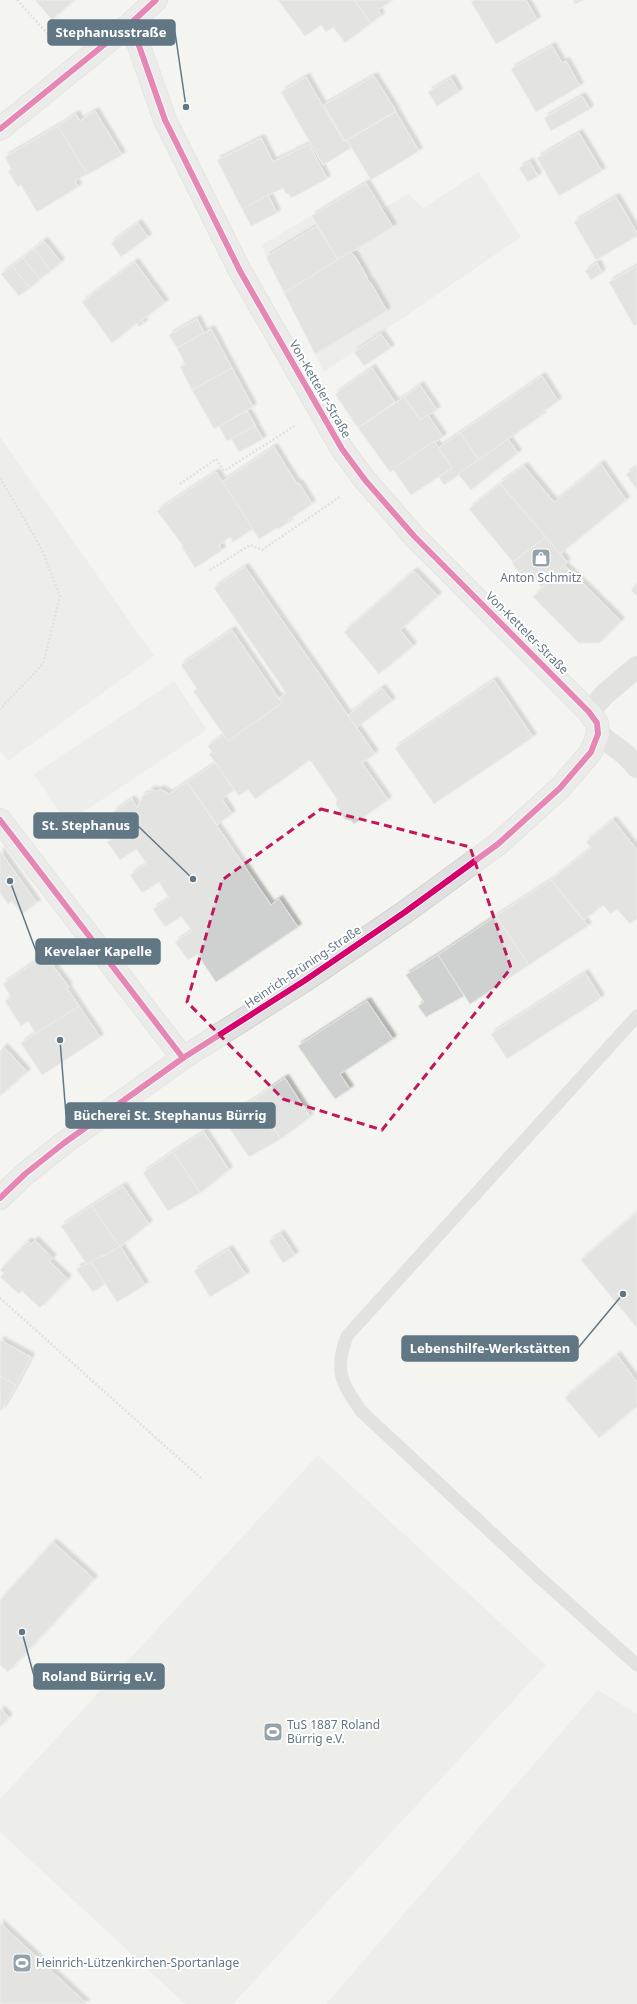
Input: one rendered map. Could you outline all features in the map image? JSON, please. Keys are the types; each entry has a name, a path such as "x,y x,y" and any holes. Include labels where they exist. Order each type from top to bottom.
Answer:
{"street":[{"path":"0,129 131,23 154,1"},
{"name":"Von-Ketteler-Straße","path":"131,23 166,120 240,271 318,411 342,449 365,480 414,536 589,712 596,723 598,734"},
{"path":"589,712 605,694 636,669"},
{"path":"598,734 626,756 637,767"},
{"name":"Heinrich-Brüning-Straße","path":"0,1198 25,1174 64,1144 183,1058 317,973 405,912 498,844 564,784 592,752 598,734"},
{"path":"0,820 183,1058"}],"lane":[{"path":"637,1016 347,1336 340,1355 341,1374 348,1392 362,1411 539,1577 637,1665"}],"path":[{"path":"17,0 77,66"},
{"path":"180,484 216,459 224,471 318,411"},
{"path":"0,478 41,548 60,596 43,664 0,710"},
{"path":"210,570 250,545 262,550 365,480"},
{"path":"0,1298 203,1480"}],"highlighted area":[{"path":"321,809 470,847 511,968 382,1130 283,1099 187,1002 222,880"}],"shaded area":[{"path":"479,172 521,237 324,372 266,257 262,245 366,183 382,209 408,194 423,208"},
{"path":"0,437 154,656 8,761 0,750"},
{"path":"174,681 207,730 67,823 34,774"},
{"name":"TuS 1887 Roland Bürrig e.V.","path":"318,1455 546,1665 233,2004 185,2004 0,1832 0,1799"},
{"path":"598,1690 637,1714 637,2004 326,2004"}],"building":[{"path":"35,0 74,0 52,20"},
{"path":"278,0 354,0 371,23 345,43 333,27 326,32 321,25 305,36"},
{"path":"354,0 391,1 378,10 381,16 371,23"},
{"path":"474,0 526,0 537,20 496,44 471,2"},
{"path":"573,0 583,0 575,4"},
{"path":"552,46 562,63 566,61 580,86 536,112 511,69"},
{"path":"374,76 396,111 345,141 324,105"},
{"path":"306,77 344,142 347,140 351,148 323,165 281,92"},
{"path":"451,78 459,92 437,106 428,92"},
{"path":"582,96 590,109 551,131 544,118"},
{"path":"95,111 122,155 87,175 58,126 76,114 80,121"},
{"path":"396,112 419,151 371,180 347,140"},
{"path":"58,126 87,174 75,181 78,187 37,212 21,185 18,187 8,171 11,169 5,157"},
{"path":"579,133 602,171 559,196 537,158"},
{"path":"261,138 273,162 309,144 327,179 291,198 288,193 286,194 283,188 242,209 217,160"},
{"path":"530,162 538,176 528,182 519,168"},
{"path":"366,183 393,227 338,260 312,216"},
{"path":"268,195 277,213 251,226 242,209"},
{"path":"616,197 637,233 637,236 596,260 574,222"},
{"path":"138,223 148,237 121,257 111,243"},
{"path":"317,226 338,260 284,293 266,257"},
{"path":"44,241 61,262 51,271 34,249"},
{"path":"34,249 51,271 40,279 23,258"},
{"path":"350,252 355,256 387,311 315,354 284,293"},
{"path":"23,258 40,279 30,288 12,266"},
{"path":"135,262 165,303 142,320 144,323 139,327 137,323 112,343 82,302"},
{"path":"597,263 602,273 591,280 585,271"},
{"path":"12,266 30,288 19,296 1,274"},
{"path":"637,266 637,324 634,326 609,282"},
{"path":"197,319 204,333 177,348 169,335"},
{"path":"211,329 232,368 192,390 180,367 185,364 177,348"},
{"path":"381,334 391,348 364,366 354,352"},
{"path":"232,368 253,407 214,429 192,390"},
{"path":"372,368 395,402 358,428 335,394"},
{"path":"542,376 558,401 541,413 542,415 479,460 460,433"},
{"path":"420,385 437,410 420,420 404,397"},
{"path":"404,397 420,420 428,415 443,437 390,472 358,428"},
{"path":"247,411 256,426 227,441 219,426"},
{"path":"255,426 263,439 239,452 231,439"},
{"path":"460,433 479,460 444,485 439,477 452,468 438,448"},
{"path":"508,439 518,453 471,490 458,474"},
{"path":"434,441 452,468 411,495 393,469"},
{"path":"274,447 297,484 299,483 312,504 288,520 289,522 259,539 222,482"},
{"path":"601,464 626,500 560,554 500,483 524,466 554,502"},
{"path":"637,467 637,490 626,474"},
{"path":"216,472 253,529 233,542 230,537 219,545 222,550 195,568 182,547 183,546 157,511"},
{"path":"500,484 546,537 513,562 469,509"},
{"name":"Anton Schmitz","path":"546,537 567,562 542,588 529,572 522,577 512,563"},
{"path":"564,565 621,621 599,643 579,643 533,597"},
{"path":"245,567 375,754 362,763 388,800 354,824 352,821 345,819 336,805 337,799 310,760 255,799 248,789 239,796 209,754 212,752 208,746 224,735 228,741 282,703 279,698 286,693 214,588"},
{"path":"414,571 438,596 400,630 413,646 379,674 344,632"},
{"path":"637,584 637,596 631,590"},
{"path":"232,630 282,703 228,741 193,691 197,689 181,665"},
{"path":"494,680 533,737 434,804 395,748"},
{"path":"382,688 392,701 356,728 348,715"},
{"path":"216,763 234,790 222,799 232,814 217,825 187,782"},
{"path":"187,782 271,905 279,899 298,927 216,982 197,954 188,960 175,942 192,931 181,916 165,927 153,909 169,898 159,882 142,893 130,875 147,864 136,849 120,860 107,842 124,831 113,812 132,799 137,808 142,798 141,797 150,792 149,790 159,791 160,789 169,794"},
{"path":"613,820 637,850 637,918 630,924 617,909 611,914 603,905 584,920 551,880 591,848 586,842"},
{"path":"0,851 37,903 22,914 12,901 8,904 0,893"},
{"path":"551,880 588,926 529,965 496,916"},
{"path":"496,916 529,965 470,1004 438,955"},
{"path":"45,955 69,987 67,988 79,1006 36,1034 28,1021 21,1026 5,1001 11,997 3,984"},
{"path":"438,955 464,996 426,1017 418,1006 424,1002 406,975"},
{"path":"585,973 601,998 507,1059 491,1034"},
{"path":"367,1001 393,1039 340,1074 350,1089 335,1099 298,1046"},
{"path":"79,1006 100,1037 42,1075 21,1043"},
{"path":"4,1047 27,1072 0,1096 0,1051"},
{"path":"285,1078 310,1117 281,1139 255,1099"},
{"path":"255,1099 281,1139 249,1157 223,1119"},
{"path":"204,1132 229,1170 200,1193 173,1152"},
{"path":"173,1152 200,1193 168,1211 143,1173"},
{"path":"123,1186 149,1224 120,1247 92,1206"},
{"path":"92,1206 120,1247 87,1265 61,1226"},
{"path":"637,1213 637,1328 581,1260"},
{"path":"281,1234 295,1255 283,1263 269,1241"},
{"path":"35,1240 53,1258 49,1261 68,1279 40,1308 22,1291 19,1294 0,1277 4,1273 0,1270 28,1241 31,1244"},
{"path":"120,1246 145,1285 117,1302 91,1262 102,1255 103,1257"},
{"path":"229,1249 246,1275 210,1297 194,1271"},
{"path":"91,1262 105,1284 93,1292 76,1269"},
{"path":"0,1340 31,1357 16,1385 0,1376"},
{"path":"617,1355 637,1382 637,1406 599,1438 565,1398"},
{"path":"0,1376 16,1385 1,1411 0,1410"},
{"path":"53,1542 94,1579 8,1672 0,1665 0,1600"},
{"path":"0,1709 9,1717 0,1727"},
{"name":"Heinrich-Lützenkirchen-Sportanlage","path":"0,1923 87,2004 0,2004"}],"cycle path":[{"path":"0,129 131,23 156,0"},
{"path":"0,1198 25,1174 64,1143 183,1058 304,981 405,912 498,844 560,788 591,752 598,734 597,723 589,712 414,536 365,480 342,449 240,271 165,120 131,23"},
{"path":"0,820 183,1058"}],"place":[{"name":"Stephanusstraße","path":"186,107"},
{"name":"Anton Schmitz","path":"541,558"},
{"name":"St. Stephanus","path":"193,879"},
{"name":"Kevelaer Kapelle","path":"10,881"},
{"name":"Bücherei St. Stephanus Bürrig","path":"60,1040"},
{"name":"Lebenshilfe-Werkstätten","path":"623,1294"},
{"name":"Roland Bürrig e.V.","path":"22,1632"},
{"name":"TuS 1887 Roland Bürrig e.V.","path":"273,1732"},
{"name":"Heinrich-Lützenkirchen-Sportanlage","path":"22,1963"}]}
